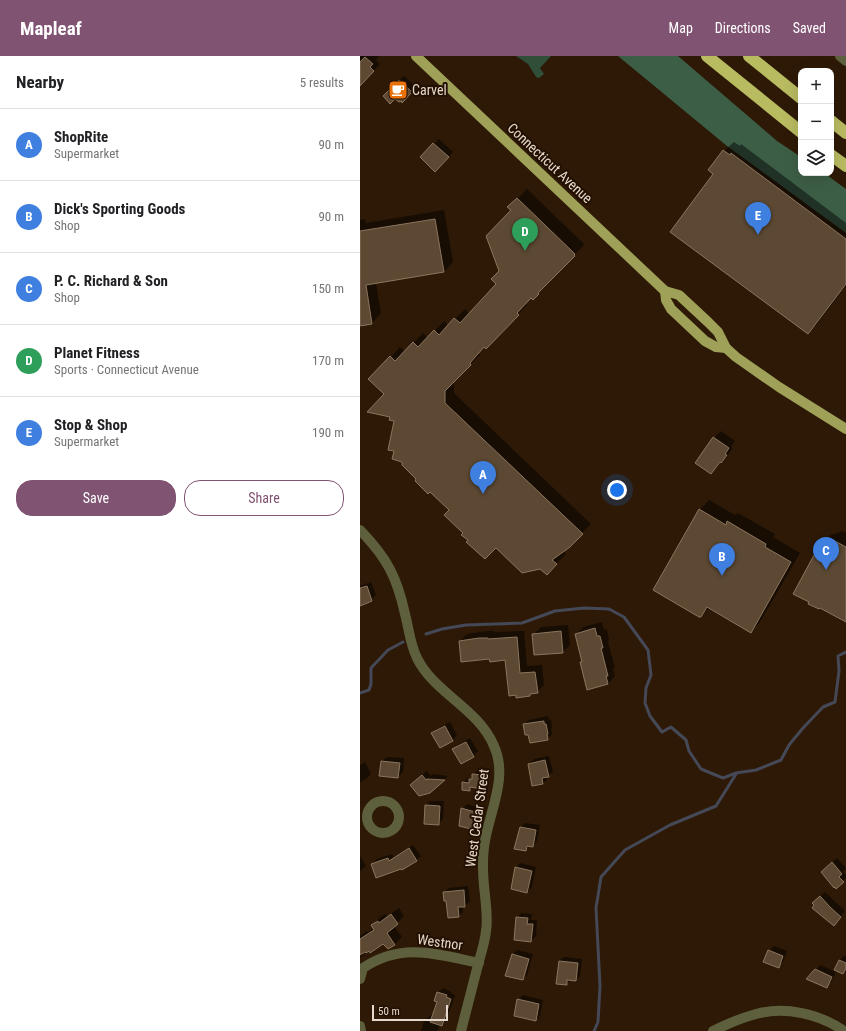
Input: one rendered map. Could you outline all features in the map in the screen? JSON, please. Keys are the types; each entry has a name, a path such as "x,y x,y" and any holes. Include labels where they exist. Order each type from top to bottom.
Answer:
{"highway":[{"path":"707,56 798,130"},
{"path":"749,56 798,96"},
{"path":"834,123 846,133"},
{"path":"834,157 846,166"}],"main road":[{"name":"Connecticut Avenue","path":"416,56 666,291 679,295 703,317 718,332 726,348 736,357 779,387 846,429"},
{"name":"Connecticut Avenue","path":"666,291 666,300 671,309 705,341 716,347 726,348"}],"street":[{"path":"840,56 846,61"},
{"name":"West Cedar Street","path":"360,530 379,552 393,573 402,600 411,642 418,660 436,682 480,723 495,746 498,757 498,784 487,832 483,859 486,931 461,1031"},
{"name":"Westnor","path":"360,979 363,968 375,960 403,952 428,952 478,963"},
{"path":"713,1031 733,1021 757,1014 775,1012 799,1013 817,1017 844,1031"},
{"path":"360,1026 361,1031"}],"green space":[{"path":"516,56 551,56 540,68 544,74 539,78 536,77 528,64"},
{"path":"618,56 678,56 777,141 798,155 798,176 828,176 846,189 846,233 727,146"}],"building":[{"path":"365,57 373,64 370,67 374,71 360,86 360,62"},
{"path":"399,80 412,92 402,103 401,101 399,102 395,99 390,104 383,96"},
{"path":"433,143 449,157 435,172 420,157"},
{"path":"723,150 730,155 731,153 846,239 846,284 808,334 670,232 713,174 708,170"},
{"path":"517,198 575,254 575,256 538,293 539,294 533,300 531,298 517,313 519,315 486,349 484,347 470,363 471,365 445,391 445,403 583,534 570,547 552,560 557,564 547,575 540,569 522,573 496,548 485,559 466,542 468,540 461,535 463,533 444,515 449,510 430,492 428,494 415,481 416,479 402,465 402,462 392,459 394,451 388,450 394,421 389,420 390,417 367,412 384,394 368,379 390,356 395,361 413,342 418,347 434,330 439,335 454,318 460,323 496,284 491,279 499,271 486,236 511,210 507,207"},
{"path":"435,219 444,272 366,285 372,324 360,326 360,231"},
{"path":"713,437 729,448 725,454 727,455 711,474 695,463"},
{"path":"699,509 726,525 727,521 766,544 765,547 791,562 751,633 707,607 701,617 699,617 653,590"},
{"path":"833,540 846,547 846,622 820,608 819,609 808,604 809,602 793,594 820,544"},
{"path":"367,586 372,601 360,606 360,588"},
{"path":"595,628 597,636 600,636 603,648 601,648 608,676 606,676 608,684 587,690 575,634"},
{"path":"561,631 563,653 534,655 532,634"},
{"path":"517,637 520,673 535,672 538,693 516,698 516,695 509,696 505,660 490,662 489,659 461,662 459,641 479,638 488,639"},
{"path":"544,721 544,724 546,724 548,740 530,743 528,735 525,735 523,724"},
{"path":"445,726 453,741 440,748 431,733"},
{"path":"466,742 474,757 461,764 452,749"},
{"path":"545,760 549,777 542,778 543,784 532,786 528,764"},
{"path":"381,761 400,763 398,778 379,776"},
{"path":"472,774 484,775 482,789 470,787 470,791 462,790 462,782 469,783 469,779 472,779"},
{"path":"422,775 426,780 445,780 430,793 419,796 410,785"},
{"path":"425,805 440,806 439,825 424,824"},
{"path":"461,808 479,813 475,830 459,826"},
{"path":"520,827 536,830 533,847 527,846 526,851 514,849"},
{"path":"409,848 417,861 402,870 401,869 376,878 371,864 388,858 389,861"},
{"path":"832,862 842,874 839,877 844,882 836,889 821,872"},
{"path":"515,867 532,871 527,893 511,889"},
{"path":"464,890 465,907 458,907 459,917 448,918 446,901 444,901 443,892"},
{"path":"820,896 841,917 834,926 812,908 814,905 812,903"},
{"path":"391,914 398,924 387,933 395,945 388,949 383,944 370,953 369,951 360,955 360,939 374,930 371,925 378,921 379,923"},
{"path":"516,917 528,918 527,924 533,924 531,942 514,940"},
{"path":"768,950 783,956 779,968 763,962"},
{"path":"512,954 529,959 523,980 505,976"},
{"path":"839,960 846,963 846,968 843,974 834,970"},
{"path":"559,961 578,963 576,981 567,980 567,985 556,984"},
{"path":"815,969 832,977 827,988 806,979"},
{"path":"437,992 447,995 446,997 451,999 442,1026 430,1022 437,1002 434,1001"},
{"path":"517,999 539,1004 536,1021 514,1016"}],"waterway":[{"path":"426,634 442,629 466,625 522,623 555,611 584,608 609,609 624,617 648,650 651,675 646,688 645,703 650,716 662,732 671,727 686,740 689,751 701,769 723,778 736,773 756,770 781,760 789,745 803,728 823,707 835,702 839,671 838,656 846,652"},
{"path":"360,693 369,690 371,684 371,668 388,650 403,642"},
{"path":"594,1031 598,1022 600,986 596,908 601,877 625,850 670,825 716,806 736,774"}],"place":[{"name":"Carvel","path":"398,90"},
{"name":"Stop & Shop","path":"758,235"},
{"name":"Planet Fitness","path":"525,251"},
{"name":"ShopRite","path":"483,494"},
{"name":"P. C. Richard & Son","path":"826,570"},
{"name":"Dick's Sporting Goods","path":"722,576"}]}
